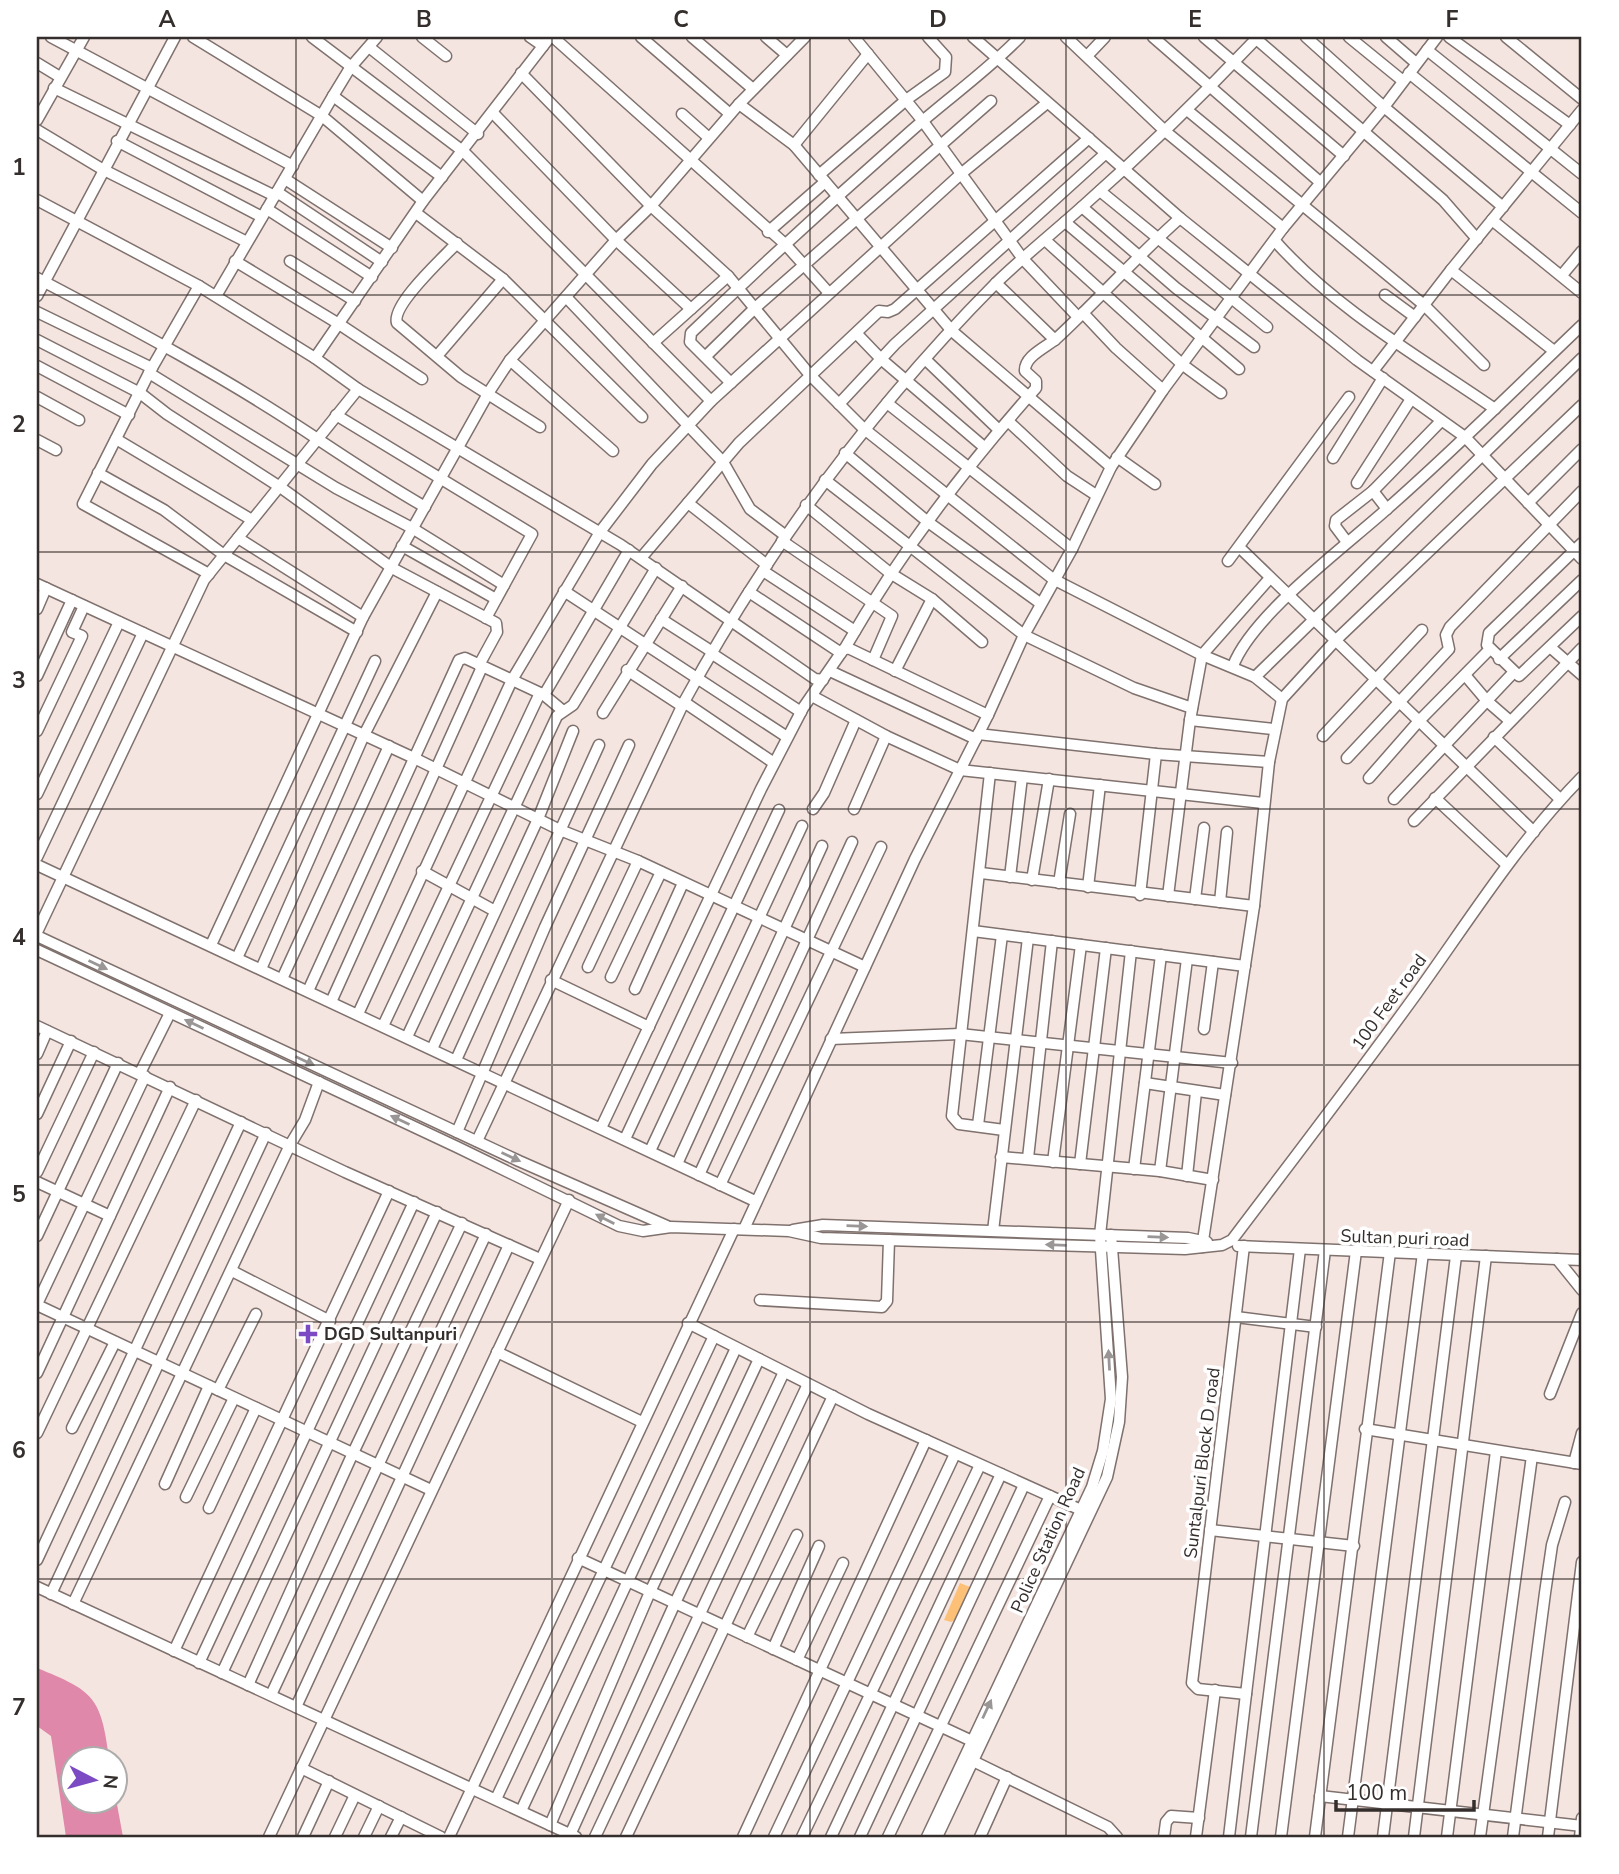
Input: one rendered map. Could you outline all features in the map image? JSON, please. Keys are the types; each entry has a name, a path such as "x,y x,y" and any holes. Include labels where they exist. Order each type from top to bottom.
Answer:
{"street":[{"path":"51,37 293,166"},
{"path":"37,120 41,101 54,88 84,37"},
{"path":"37,296 40,280 174,37"},
{"path":"193,37 321,116 423,201"},
{"path":"312,37 464,152 711,401"},
{"path":"216,296 332,96 350,68 377,37"},
{"path":"422,37 446,56"},
{"path":"530,37 543,46"},
{"path":"314,358 423,201 478,134 521,73 552,37 768,232 785,244 829,293"},
{"path":"641,37 730,114"},
{"path":"692,37 753,89"},
{"path":"765,37 787,55"},
{"path":"211,945 363,617 489,392 510,360 615,240 651,206 739,104 805,37"},
{"path":"854,37 922,120 962,173 993,222 1023,259 1163,390"},
{"path":"768,232 906,100 938,78 948,65 946,57 928,37"},
{"path":"973,37 1180,218 1373,371 1465,437 1548,523 1580,551 1486,638 1489,650 1513,673 1521,674 1582,616"},
{"path":"731,383 690,342 691,334 836,196 922,120 997,60 1020,37"},
{"path":"1066,37 1165,131 1283,228"},
{"path":"1087,56 1105,37"},
{"path":"1153,37 1321,183"},
{"path":"1204,37 1344,156"},
{"path":"477,1141 502,1081 682,704 711,652 806,505 863,428 996,283 1124,170 1187,110 1256,37 1443,201 1477,239"},
{"path":"1306,37 1503,207"},
{"path":"1349,37 1406,77 1582,213"},
{"path":"1387,37 1416,64"},
{"path":"449,1837 688,1324 755,1201 1024,635 1072,549 1111,467 1163,390 1283,228 1384,107 1437,37"},
{"path":"1449,37 1570,125"},
{"path":"1506,37 1582,99"},
{"path":"369,47 478,134"},
{"path":"1427,50 1582,174"},
{"path":"794,145 868,54"},
{"path":"37,63 60,77"},
{"path":"521,73 651,206 728,276 810,375 863,428 1053,579 1202,655 1255,677 1282,699"},
{"path":"54,88 276,194 382,262"},
{"path":"332,96 443,177"},
{"path":"706,356 803,265 991,101"},
{"path":"358,1014 512,680 600,532 652,464 711,401 962,173 1047,103"},
{"path":"739,104 794,145 952,331 1111,467"},
{"path":"1187,110 1424,306 1484,365"},
{"path":"1373,371 1451,270 1582,110"},
{"path":"493,113 615,240 691,309"},
{"path":"682,114 709,138"},
{"path":"37,130 103,169 247,242"},
{"path":"640,558 723,461 810,375 879,311 892,311 1089,138"},
{"path":"117,142 264,213 372,276"},
{"path":"839,404 881,359 1106,153"},
{"path":"285,179 392,248"},
{"path":"1100,191 1267,327"},
{"path":"37,200 216,296 458,451 629,550 815,678 823,680"},
{"path":"1082,207 1216,319 1254,347"},
{"path":"416,213 503,279 642,417"},
{"path":"601,1128 774,763 801,712 910,545 967,467 1037,384 1025,371 1024,366 1104,294 1157,238 1180,218"},
{"path":"1492,220 1582,293"},
{"path":"1065,222 1239,369"},
{"path":"1045,240 1183,365 1221,393"},
{"path":"1275,241 1310,275 1396,341 1495,409"},
{"path":"457,243 404,300 395,318 397,323 461,377 489,392 540,427"},
{"path":"1562,275 1582,251"},
{"path":"235,261 339,324 422,379"},
{"path":"290,261 355,301"},
{"path":"1451,270 1554,351"},
{"path":"653,343 728,276"},
{"path":"437,356 503,279"},
{"path":"40,280 164,345 316,438 362,471 425,507"},
{"path":"996,283 1055,340"},
{"path":"199,286 164,345 83,500 85,508 209,574"},
{"path":"1385,295 1415,317"},
{"path":"566,297 723,461 734,477 743,501 784,538 892,616 873,660"},
{"path":"37,312 150,371 297,464 412,527 504,585"},
{"path":"1233,666 1249,636 1582,325"},
{"path":"857,334 881,359 984,447"},
{"path":"37,340 140,393 167,414 280,486 392,568 496,622 498,628 331,1002"},
{"path":"1255,677 1582,358"},
{"path":"510,360 613,451"},
{"path":"926,360 999,430"},
{"path":"37,366 129,415"},
{"path":"1333,458 1383,378"},
{"path":"358,389 209,574 37,934 457,1132 635,1214 671,1227"},
{"path":"37,397 79,420"},
{"path":"1228,561 1349,397"},
{"path":"1357,483 1411,399"},
{"path":"887,403 1072,549"},
{"path":"1203,1244 1254,906 1273,729 1282,699 1335,641 1582,405"},
{"path":"336,415 440,481 532,534 486,618"},
{"path":"1008,421 1067,476 1096,495"},
{"path":"1347,542 1335,523 1373,491 1441,421"},
{"path":"116,439 252,520"},
{"path":"37,440 56,450"},
{"path":"1528,503 1582,449"},
{"path":"845,453 928,522 1040,603"},
{"path":"1117,457 1154,484"},
{"path":"98,472 164,510 224,555 357,632"},
{"path":"825,480 1024,635 1126,684 1192,708"},
{"path":"1373,491 1387,509"},
{"path":"1347,758 1449,649 1446,635 1450,626 1582,491"},
{"path":"688,503 765,568 855,631"},
{"path":"806,505 890,573 932,599 982,642"},
{"path":"238,538 363,617"},
{"path":"402,546 496,598"},
{"path":"1239,547 1534,832"},
{"path":"383,1026 542,694 629,550"},
{"path":"407,1037 562,710 573,705 656,568"},
{"path":"1168,896 1190,720 1202,655 1270,578"},
{"path":"1499,659 1582,580"},
{"path":"37,609 42,586 414,758 561,830 638,861 865,967"},
{"path":"603,713 627,670 682,586"},
{"path":"564,591 696,680 787,737"},
{"path":"261,969 364,735 437,592"},
{"path":"749,592 843,651 873,660 988,715"},
{"path":"895,671 932,599"},
{"path":"37,676 72,600"},
{"path":"37,731 82,636 72,632 84,606"},
{"path":"661,619 801,712"},
{"path":"37,794 119,622"},
{"path":"1323,736 1422,630"},
{"path":"37,857 143,633"},
{"path":"1550,647 1582,675"},
{"path":"1414,821 1582,648"},
{"path":"1369,778 1418,722 1489,650"},
{"path":"308,991 459,660 465,658 542,694 562,710"},
{"path":"237,958 375,661"},
{"path":"627,670 774,763"},
{"path":"830,671 977,736 1269,762"},
{"path":"1394,799 1513,673"},
{"path":"1465,675 1487,701 1510,721"},
{"path":"812,696 886,736 960,770 1264,803"},
{"path":"813,809 824,793 856,720"},
{"path":"1190,720 1273,729"},
{"path":"432,1049 538,819 573,731"},
{"path":"854,809 886,736"},
{"path":"1494,737 1560,799"},
{"path":"456,1060 600,745"},
{"path":"457,1132 629,745"},
{"path":"282,979 389,747"},
{"path":"1140,895 1156,754"},
{"path":"990,773 952,1116 959,1124 1003,1129"},
{"path":"1010,877 1022,776"},
{"name":"100 Feet road","path":"1225,1245 1418,991 1507,865 1560,799 1582,777"},
{"path":"1032,880 1049,779"},
{"path":"1088,887 1100,785"},
{"path":"1435,798 1507,865"},
{"path":"625,1139 736,907 779,810"},
{"path":"1059,884 1070,814"},
{"path":"650,1151 761,919 802,826"},
{"path":"1195,900 1204,828"},
{"path":"1220,902 1227,832"},
{"path":"699,1175 852,842"},
{"path":"677,1164 822,846"},
{"path":"720,1185 881,848"},
{"path":"588,967 638,861"},
{"path":"37,865 755,1201"},
{"path":"422,871 495,911"},
{"path":"611,977 662,872"},
{"path":"981,873 1140,895 1254,906"},
{"path":"635,989 683,883"},
{"path":"973,931 1245,966"},
{"path":"978,1125 1002,935"},
{"path":"993,1231 1003,1129 1028,938"},
{"path":"1028,1158 1052,942"},
{"path":"1053,1162 1081,945"},
{"path":"1080,1164 1106,948"},
{"path":"37,950 619,1226 643,1231 671,1227 739,1229 789,1231 821,1238 1112,1247 1203,1244"},
{"name":"Police Station Road","path":"927,1837 1081,1510 1104,1451 1111,1399 1100,1235 1131,951"},
{"path":"1134,1169 1161,955"},
{"path":"1160,1171 1187,959"},
{"path":"1204,1029 1213,962"},
{"path":"551,980 649,1027"},
{"path":"170,1013 37,1305 431,1490"},
{"path":"37,1026 540,1259"},
{"path":"37,1054 47,1031"},
{"path":"831,1039 960,1034 1232,1063"},
{"path":"37,1114 71,1041"},
{"path":"37,1172 94,1052"},
{"path":"37,1236 118,1063"},
{"path":"73,1604 290,1145 305,1120 319,1082"},
{"path":"1145,1083 1224,1095"},
{"path":"37,1373 170,1087"},
{"path":"1187,1176 1196,1092"},
{"path":"37,1433 196,1100"},
{"path":"37,1560 241,1122"},
{"path":"51,1594 266,1133"},
{"path":"1001,1157 1160,1171 1213,1180"},
{"path":"37,1182 110,1216"},
{"path":"174,1651 389,1191"},
{"path":"269,1837 569,1200"},
{"path":"199,1663 414,1202"},
{"path":"222,1673 436,1212"},
{"path":"248,1685 352,1454 462,1223"},
{"path":"789,1231 823,1224 1111,1235 1203,1244"},
{"path":"271,1695 486,1234"},
{"name":"Police Station Road","path":"937,1837 1107,1477 1119,1422 1122,1377 1111,1235"},
{"path":"760,1300 882,1307 887,1301 889,1240"},
{"name":"Sultan puri road","path":"1203,1244 1582,1260"},
{"path":"296,1707 509,1245"},
{"name":"Suntalpuri Block D road","path":"1215,1690 1198,1689 1192,1683 1244,1246"},
{"path":"1229,1837 1300,1249"},
{"path":"1251,1837 1325,1250"},
{"path":"1281,1837 1356,1251"},
{"path":"1315,1837 1353,1546 1365,1429 1390,1252"},
{"path":"1348,1837 1423,1254"},
{"path":"1383,1837 1456,1256"},
{"path":"1415,1837 1486,1256"},
{"path":"1557,1259 1582,1290"},
{"path":"232,1271 330,1321"},
{"path":"1550,1394 1582,1313"},
{"path":"164,1484 256,1314"},
{"path":"1236,1317 1316,1327"},
{"path":"688,1324 955,1454 1081,1510"},
{"path":"496,1799 714,1336"},
{"path":"72,1428 115,1342"},
{"path":"520,1811 736,1348"},
{"path":"497,1352 642,1422"},
{"path":"550,1825 650,1592 759,1359"},
{"path":"37,1587 573,1836 675,1603 784,1372"},
{"path":"595,1837 697,1614 808,1384"},
{"path":"626,1837 833,1396"},
{"path":"186,1497 234,1398"},
{"path":"209,1508 256,1408"},
{"path":"1365,1429 1578,1464 1582,1433"},
{"path":"743,1837 926,1440"},
{"path":"1447,1837 1496,1451"},
{"path":"774,1837 955,1454"},
{"path":"1480,1837 1532,1456"},
{"path":"802,1837 980,1465"},
{"path":"831,1837 1000,1474"},
{"path":"860,1837 1024,1485"},
{"path":"888,1837 1050,1496"},
{"path":"1513,1837 1546,1581 1557,1525 1565,1502"},
{"path":"1210,1530 1353,1546"},
{"path":"747,1637 797,1535"},
{"path":"773,1649 819,1546"},
{"path":"578,1558 972,1741"},
{"path":"1548,1837 1582,1562"},
{"path":"797,1660 843,1563"},
{"path":"1196,1837 1215,1690 1246,1695"},
{"path":"973,1761 1108,1827 1118,1837"},
{"path":"301,1768 401,1817 422,1833 441,1837"},
{"path":"980,1837 1007,1777"},
{"path":"303,1837 329,1782"},
{"path":"335,1837 355,1795"},
{"path":"1320,1796 1581,1827"},
{"path":"364,1837 379,1806"},
{"path":"1164,1837 1166,1822 1171,1816 1199,1818"},
{"path":"391,1837 401,1817"}],"shaded area":[{"path":"960,1583 975,1589 959,1622 944,1620"},
{"path":"37,1668 83,1691 98,1709 102,1721 107,1744 60,1744 60,1797 51,1736 37,1726"},
{"path":"63,1814 119,1814 123,1837 66,1837"}],"place":[{"name":"DGD Sultanpuri","path":"308,1334"}]}
